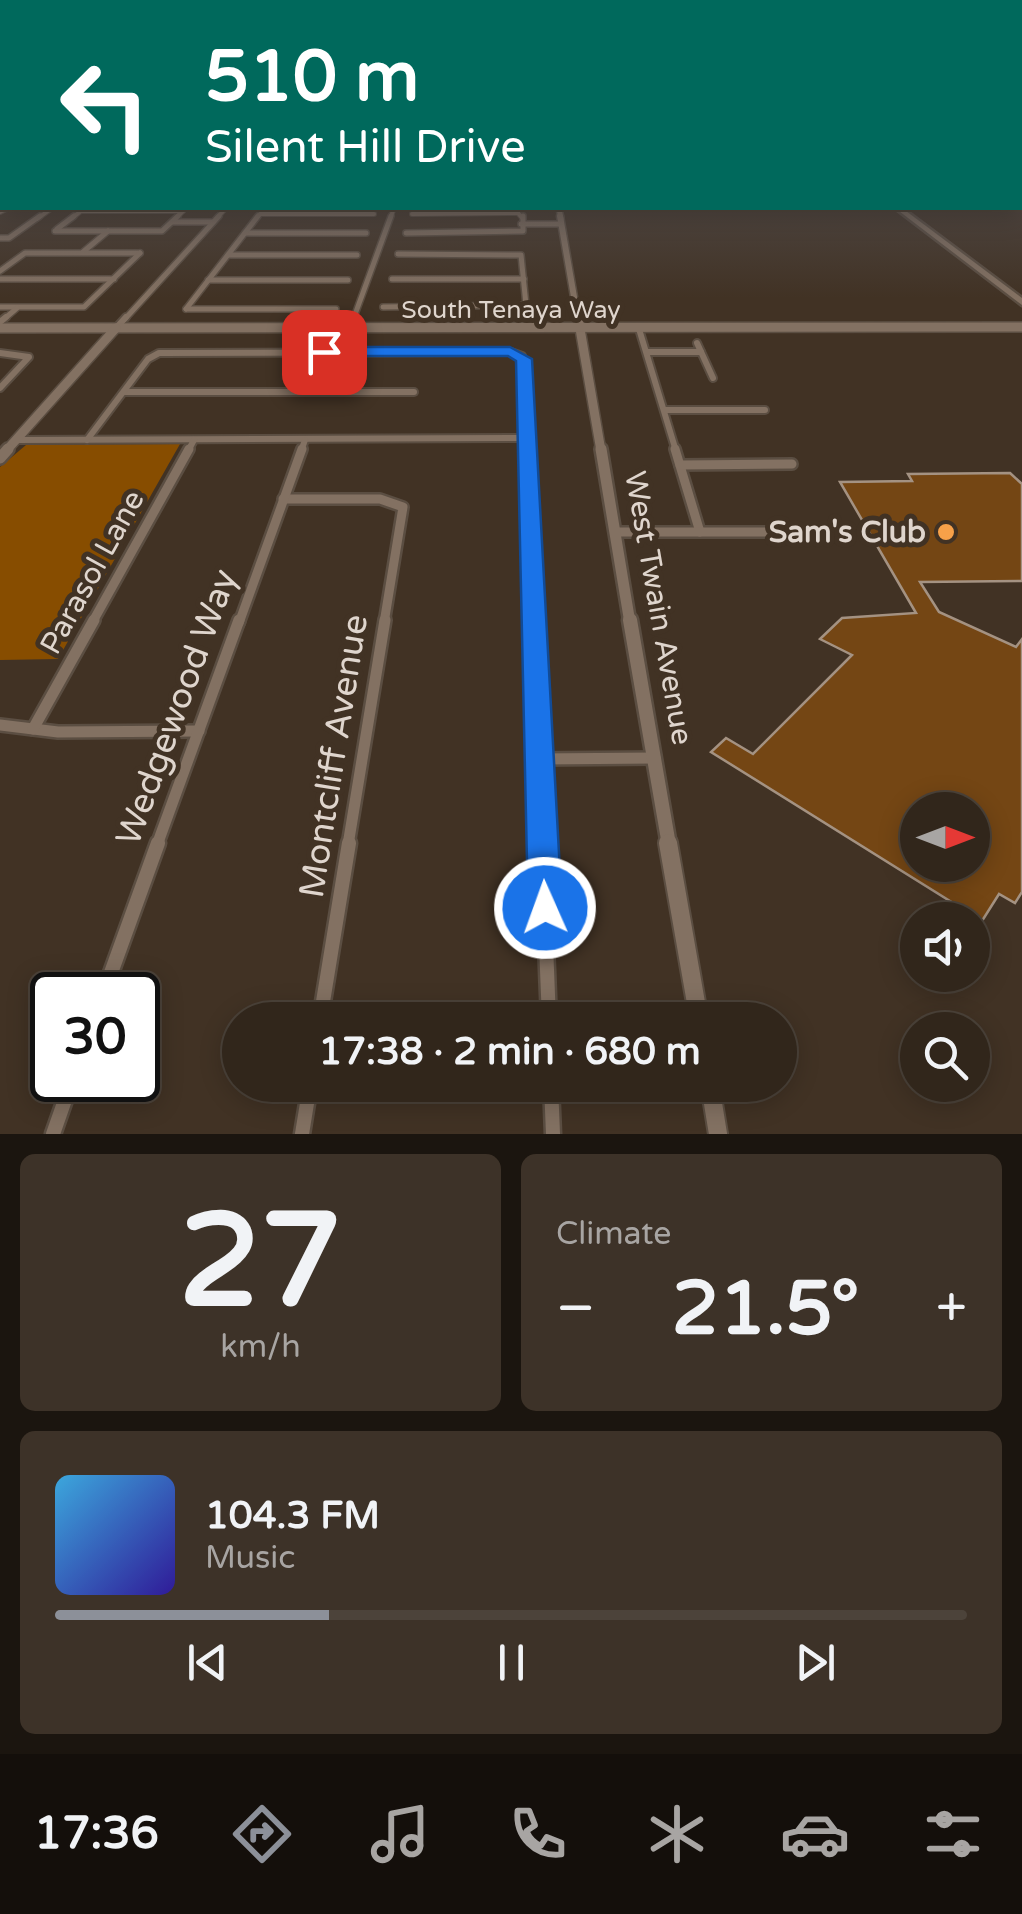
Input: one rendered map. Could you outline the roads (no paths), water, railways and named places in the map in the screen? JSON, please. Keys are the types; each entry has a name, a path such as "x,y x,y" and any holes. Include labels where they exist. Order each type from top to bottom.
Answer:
{"main road":[{"path":"901,210 1022,302"},
{"path":"986,277 1022,312"}],"street":[{"path":"0,238 8,238 49,210"},
{"path":"0,458 224,210"},
{"path":"350,328 393,210"},
{"name":"West Twain Avenue","path":"558,210 696,1002"},
{"path":"81,211 183,211 172,222 162,231 54,231 81,211"},
{"path":"336,309 186,309 260,214 374,214"},
{"path":"406,233 522,232 523,215 412,214"},
{"path":"172,222 213,222"},
{"path":"521,224 560,224"},
{"path":"82,253 108,231"},
{"path":"245,233 366,234"},
{"path":"466,254 469,233"},
{"path":"0,275 25,253 140,253 84,307 0,307"},
{"path":"383,307 526,304 523,256 398,254"},
{"path":"228,255 357,256"},
{"path":"0,275 114,279"},
{"path":"392,279 524,279"},
{"path":"208,280 348,280"},
{"path":"0,325 18,307"},
{"path":"457,328 459,307"},
{"path":"240,328 252,309"},
{"name":"South Tenaya Way","path":"0,325 1022,327"},
{"path":"639,329 700,532"},
{"path":"698,342 713,378"},
{"path":"647,352 701,352"},
{"path":"0,353 27,354 28,360 0,388"},
{"path":"87,440 148,359 159,353 517,354 524,359 548,1002"},
{"path":"124,392 414,392"},
{"path":"664,410 765,410"},
{"path":"18,440 526,438"},
{"name":"Parasol Lane","path":"33,729 194,440"},
{"name":"Wedgewood Way","path":"111,972 304,440"},
{"path":"680,465 792,464"},
{"path":"283,499 399,502"},
{"name":"Montcliff Avenue","path":"323,1002 403,507 399,502"},
{"path":"616,532 825,532"},
{"path":"0,725 33,729 199,731"},
{"path":"540,760 654,758"},
{"path":"53,1134 64,1102"},
{"path":"302,1134 307,1102"},
{"path":"552,1102 553,1134"},
{"path":"713,1102 718,1134"}],"place":[{"name":"Sam's Club","path":"946,532"}]}
